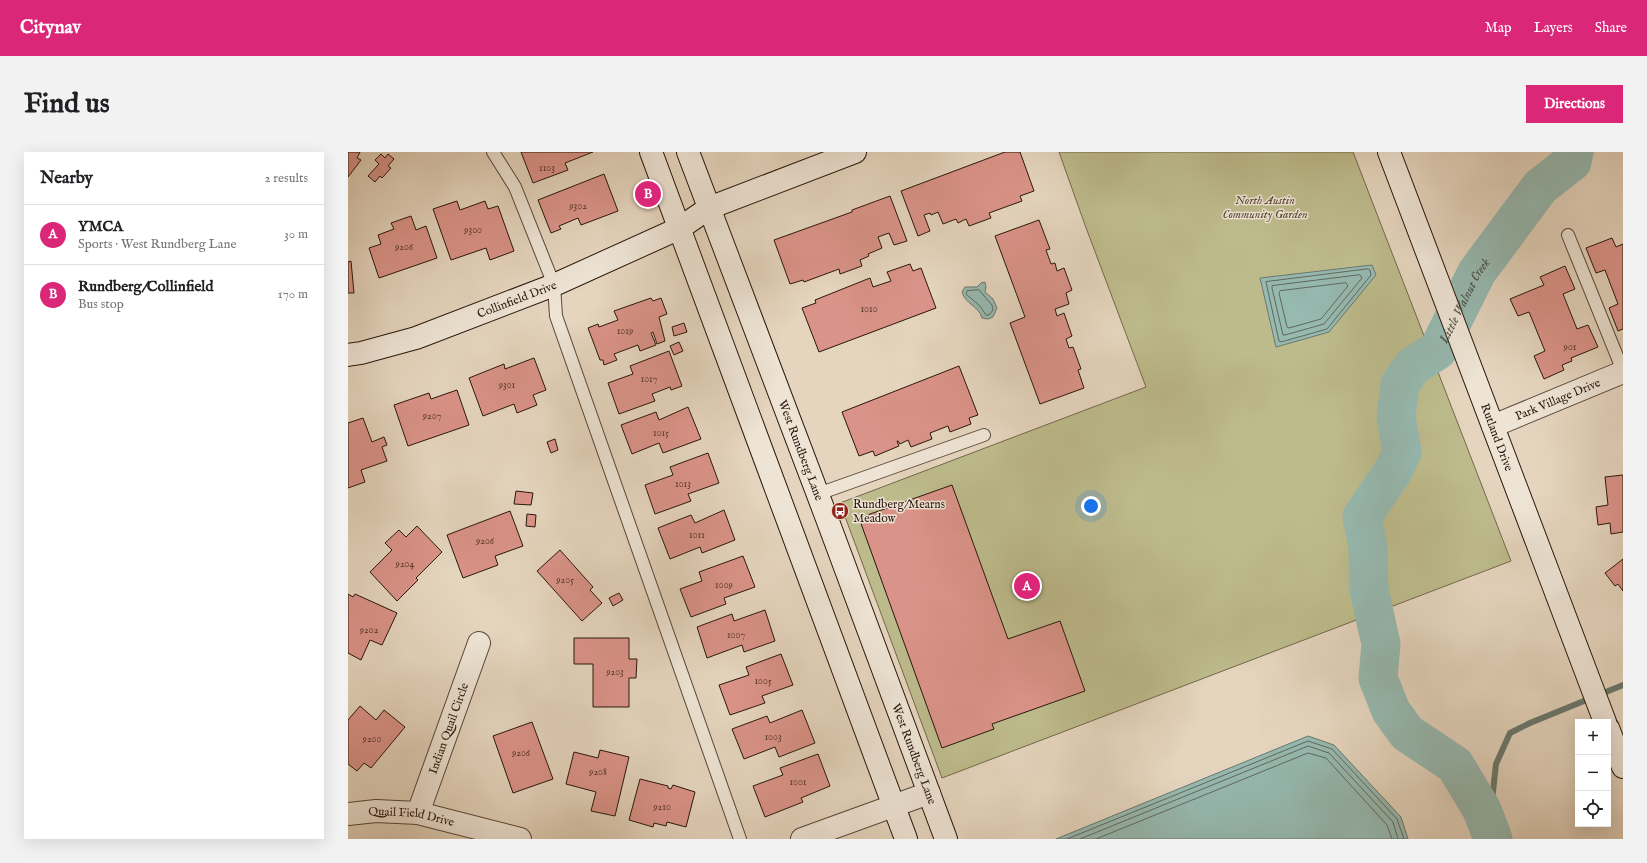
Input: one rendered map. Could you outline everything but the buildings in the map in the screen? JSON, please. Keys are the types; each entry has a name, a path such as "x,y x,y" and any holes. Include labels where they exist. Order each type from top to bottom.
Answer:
{"street":[{"path":"651,152 906,839"},
{"name":"West Rundberg Lane","path":"688,152 818,494 946,839"},
{"name":"Collinfield Drive","path":"348,355 361,353 416,338 554,285 680,228 709,208 854,152"},
{"name":"Rutland Drive","path":"1389,152 1584,665 1613,737"},
{"name":"Park Village Drive","path":"1493,426 1623,371"},
{"name":"Indian Quail Circle","path":"418,813 480,643"},
{"path":"802,839 929,793"},
{"name":"Quail Field Drive","path":"348,814 376,811 418,813 520,839"}],"lane":[{"path":"493,152 515,187 554,285 556,316 740,839"},
{"path":"1568,235 1623,371"},
{"path":"818,494 984,435"}],"green space":[{"name":"North Austin Community Garden","path":"1059,152 1353,152 1511,561 942,778 840,503 1146,387"}],"water":[{"path":"1372,265 1376,275 1329,332 1276,347 1260,278"},
{"path":"985,282 985,292 993,299 997,308 993,317 988,319 982,318 962,292 965,287 977,287 981,283"},
{"path":"1308,736 1334,745 1401,817 1408,839 1056,839"}],"waterway":[{"name":"Little Walnut Creek","path":"1493,839 1482,810 1455,765 1407,733 1391,711 1378,678 1381,644 1369,590 1368,546 1362,517 1393,471 1402,452 1396,417 1400,384 1413,366 1438,350 1477,272 1540,187 1572,162 1574,152"},
{"path":"1489,828 1496,764 1510,733 1530,723 1623,685"}],"place":[{"name":"Rundberg/Collinfield","path":"648,194"},
{"name":"Rundberg/Mearns Meadow","path":"840,511"},
{"name":"YMCA","path":"1027,586"}]}
